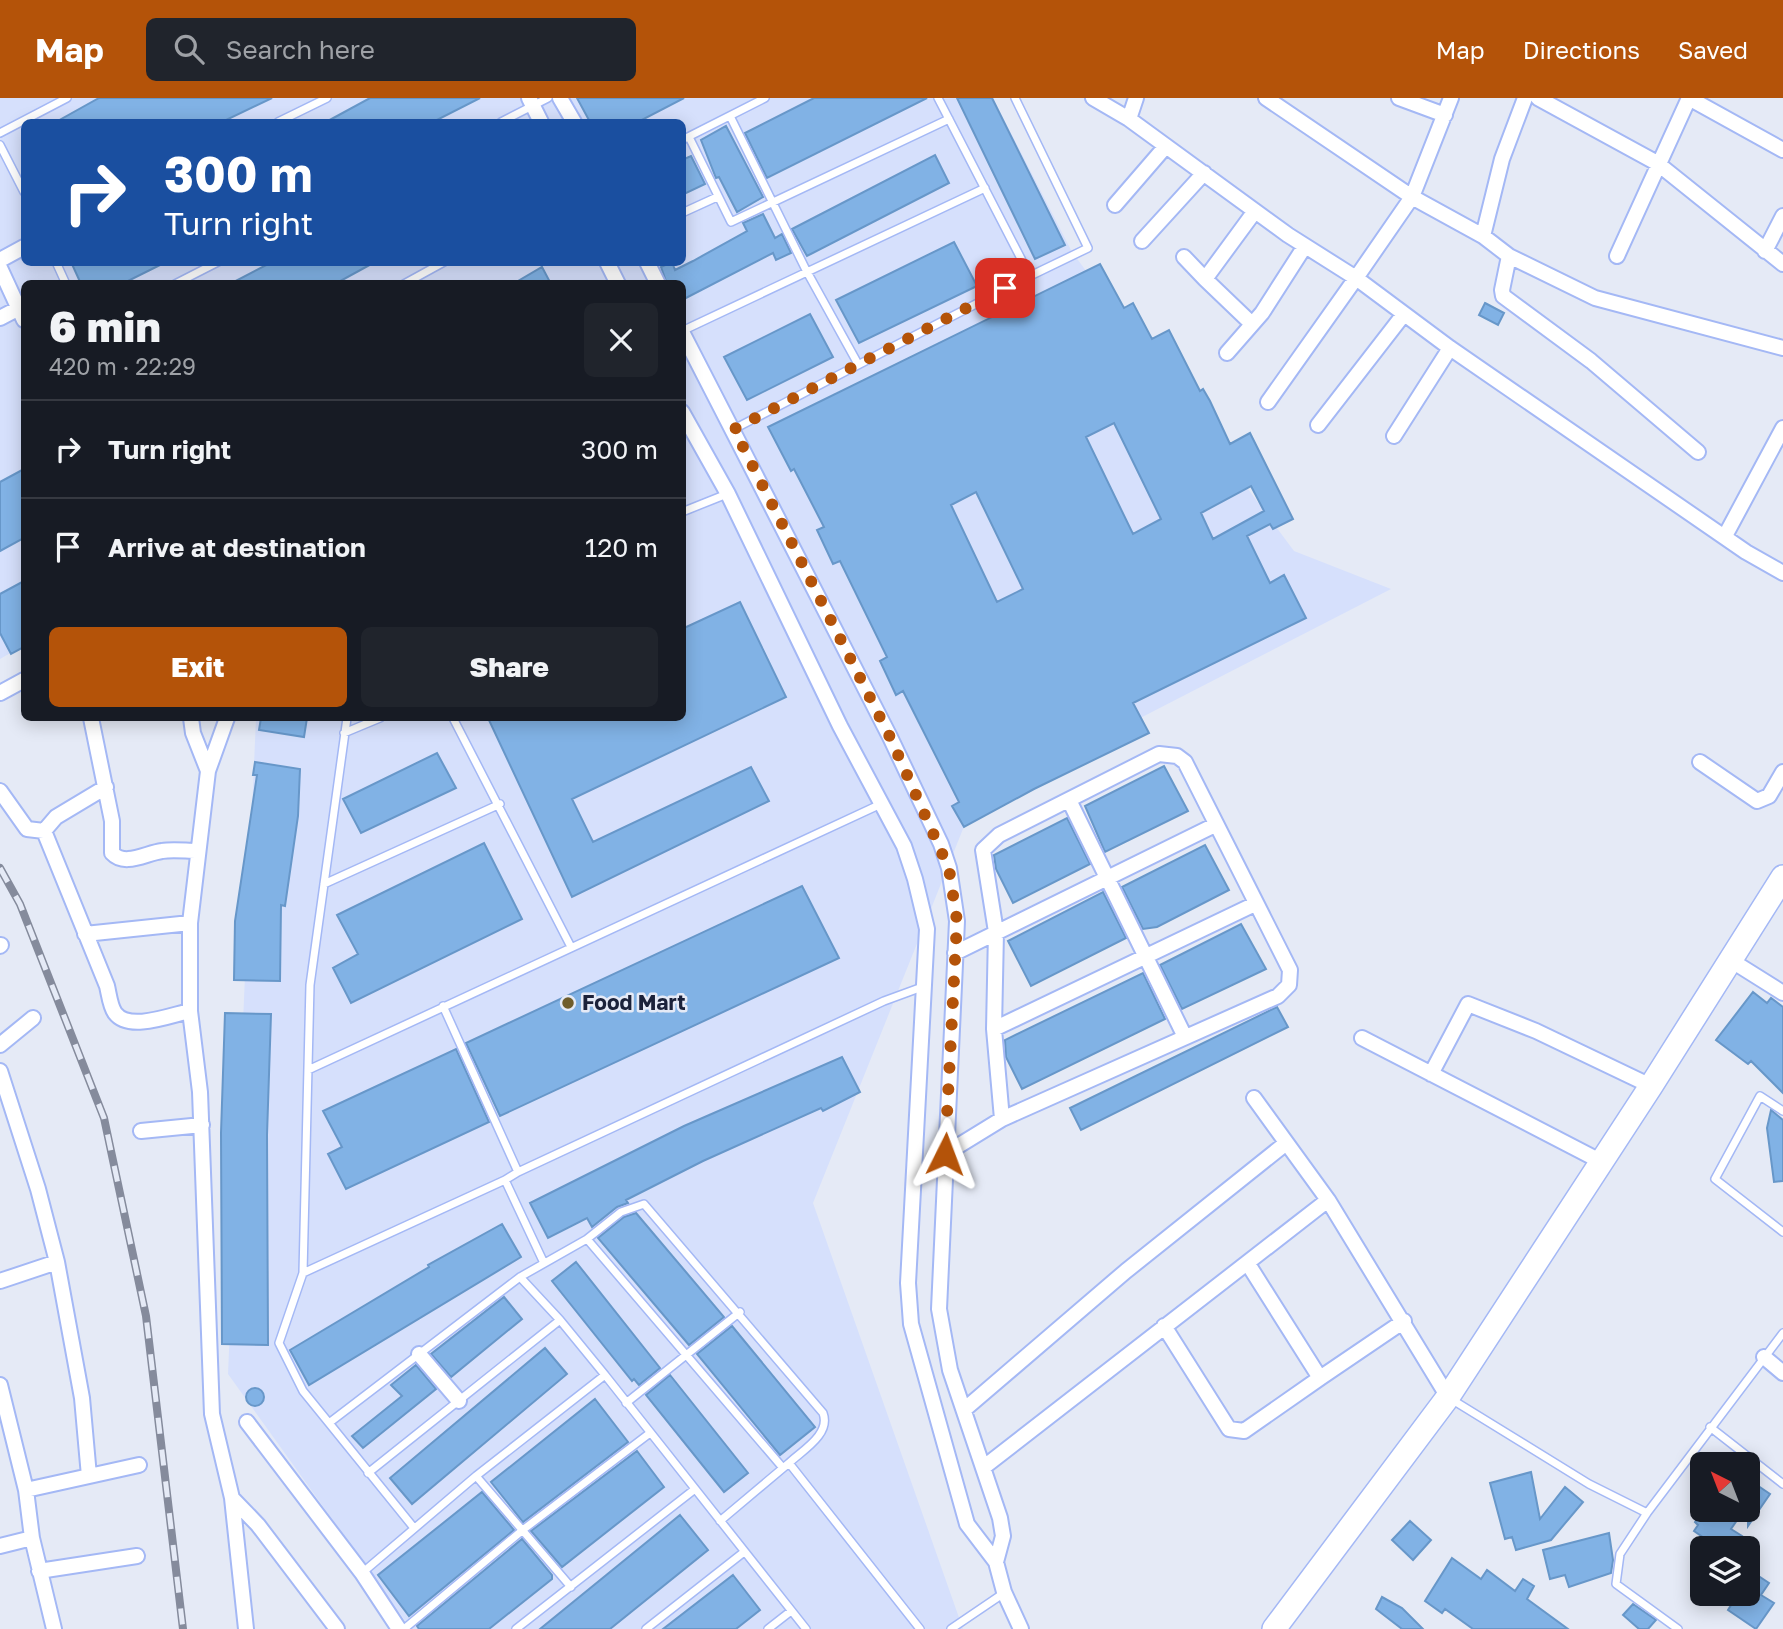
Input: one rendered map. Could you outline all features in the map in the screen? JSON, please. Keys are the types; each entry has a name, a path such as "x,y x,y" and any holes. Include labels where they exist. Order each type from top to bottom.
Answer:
{"main road":[{"path":"1274,1629 1448,1397 1732,961 1783,877"}],"street":[{"path":"560,98 572,119"},
{"path":"1093,98 1129,119 1255,211 1356,278 1450,348 1783,573"},
{"path":"1129,119 1136,98"},
{"path":"1399,98 1445,115"},
{"path":"1268,402 1412,197 1451,98"},
{"path":"1483,236 1502,159 1525,98"},
{"path":"1538,98 1657,163 1783,264"},
{"path":"1617,256 1657,163 1689,98 1783,150"},
{"path":"1272,100 1412,197 1483,236 1509,256 1595,298 1783,348"},
{"path":"531,102 540,119"},
{"path":"1115,205 1166,146"},
{"path":"1142,241 1204,173"},
{"path":"1205,279 1255,211"},
{"path":"1765,251 1783,216"},
{"path":"1227,353 1252,324 1305,246"},
{"path":"0,260 21,249"},
{"path":"1509,256 1503,296 1591,361 1698,452"},
{"path":"1184,257 1252,324"},
{"path":"0,268 21,312"},
{"path":"0,317 21,314"},
{"path":"1318,425 1404,314"},
{"path":"686,339 890,737 941,844 949,869 957,921 939,1309 950,1370 984,1467 1003,1536 996,1562"},
{"path":"1394,436 1450,348"},
{"path":"686,419 728,494 904,846 915,879 927,929 908,1283 911,1324 967,1524 996,1562 1004,1592 1021,1629"},
{"path":"1725,536 1783,428"},
{"path":"0,693 21,682"},
{"path":"92,721 112,821 112,853 117,859 126,860 163,851 197,851"},
{"path":"191,721 193,733 208,771"},
{"path":"226,721 208,771 197,851 190,923 190,1011 202,1125 212,1414 232,1498 246,1629"},
{"path":"945,1154 1002,1119 1278,996 1289,985 1290,970 1185,762 1167,753 999,835 983,850 996,932 994,1030 1002,1119"},
{"path":"1700,762 1757,801 1769,796 1783,772"},
{"path":"44,831 56,817 106,787"},
{"path":"0,791 27,829 44,831"},
{"path":"1069,800 1185,1037"},
{"path":"955,953 1215,825"},
{"path":"44,831 107,986 113,1011 119,1017 141,1022 190,1011"},
{"path":"994,1030 1255,904"},
{"path":"86,934 190,923"},
{"path":"1732,961 1783,993"},
{"path":"1431,1074 1468,1004 1536,1031 1651,1086"},
{"path":"0,1045 33,1018"},
{"path":"1363,1038 1601,1162"},
{"path":"0,1072 38,1189 57,1262 82,1398 89,1476"},
{"path":"1254,1098 1328,1200 1448,1397"},
{"path":"141,1131 202,1125"},
{"path":"965,1409 1126,1271 1285,1144"},
{"path":"984,1467 1328,1200"},
{"path":"0,1281 57,1262"},
{"path":"1248,1264 1320,1378"},
{"path":"1164,1326 1229,1429 1236,1432 1244,1431 1404,1321"},
{"path":"419,1354 459,1401"},
{"path":"1764,1357 1783,1373"},
{"path":"0,1385 26,1490 32,1538 54,1629"},
{"path":"247,1422 362,1573 401,1629"},
{"path":"26,1490 139,1465"},
{"path":"232,1498 258,1525 337,1629"},
{"path":"0,1545 32,1538"},
{"path":"39,1571 137,1556"}],"lane":[{"path":"27,119 67,98"},
{"path":"284,119 327,98"},
{"path":"506,119 531,102 548,98"},
{"path":"765,98 686,138 731,222 949,119"},
{"path":"938,98 1030,275"},
{"path":"734,429 1030,275 1088,248 1014,98"},
{"path":"730,116 806,270 858,364"},
{"path":"0,133 21,122"},
{"path":"0,145 21,186"},
{"path":"686,329 806,270 985,188"},
{"path":"686,211 718,197"},
{"path":"183,280 210,266"},
{"path":"411,280 437,266"},
{"path":"686,510 728,494"},
{"path":"346,721 310,985 303,1273 284,1325 280,1349 303,1391 414,1528"},
{"path":"344,733 373,721"},
{"path":"455,721 500,804 570,946"},
{"path":"324,884 500,804"},
{"path":"307,1070 881,804"},
{"path":"303,1273 884,1001 925,986"},
{"path":"443,1006 518,1172"},
{"path":"1783,1111 1760,1096 1715,1179 1783,1232"},
{"path":"505,1180 543,1261"},
{"path":"329,1423 543,1261 587,1239 621,1212 644,1204 740,1312 826,1420 824,1430 720,1521"},
{"path":"587,1239 685,1356 786,1466 920,1629"},
{"path":"520,1277 605,1375 806,1629"},
{"path":"626,1403 740,1312"},
{"path":"368,1473 560,1320"},
{"path":"1678,1629 1616,1584 1620,1554 1710,1427 1783,1333"},
{"path":"362,1573 477,1476 605,1375"},
{"path":"1448,1397 1589,1484 1647,1513"},
{"path":"1710,1427 1783,1484"},
{"path":"401,1629 524,1529 650,1433"},
{"path":"477,1476 572,1587"},
{"path":"516,1629 695,1489"},
{"path":"646,1629 744,1552"},
{"path":"951,1629 1004,1592"},
{"path":"768,1629 791,1611"}],"shaded area":[{"name":"Food Mart","path":"0,98 993,98 1072,252 1294,551 1391,589 973,804 813,1203 963,1629 411,1629 228,1374 256,721 686,721 686,280 21,280 21,647 0,659"}],"building":[{"path":"99,98 272,98 228,119 61,119"},
{"path":"370,98 480,98 439,119 332,119"},
{"path":"577,98 684,98 644,119 588,119"},
{"path":"814,98 927,98 767,178 745,133"},
{"path":"957,98 992,98 1065,245 1035,259"},
{"path":"726,126 763,197 737,212 719,177 716,178 701,140"},
{"path":"935,155 949,183 807,256 792,229"},
{"path":"691,156 705,184 686,193 686,158"},
{"path":"763,214 775,238 782,234 791,253 776,260 773,253 686,298 686,280 666,280 661,267 674,266 675,270 686,266 747,231 743,223"},
{"path":"954,242 977,286 859,343 836,300"},
{"path":"1100,264 1124,308 1133,303 1152,339 1169,330 1200,391 1203,389 1210,401 1230,444 1250,433 1293,519 1273,529 1270,524 1247,536 1270,583 1284,575 1306,618 1133,703 1149,733 1034,789 964,827 952,806 959,802 903,691 896,695 880,661 887,657 840,561 833,564 817,530 824,527 794,469 791,471 768,427","holes":["1114,423 1161,519 1133,534 1086,437","1251,486 1264,511 1213,539 1201,513","976,492 1023,589 997,602 951,505"]},
{"path":"73,266 158,266 130,280 79,280"},
{"path":"264,266 368,266 342,280 238,280"},
{"path":"542,267 549,280 520,280"},
{"path":"1485,303 1504,313 1498,325 1479,315"},
{"path":"810,314 833,357 747,400 724,357"},
{"path":"21,471 21,540 0,551 0,482"},
{"path":"21,583 21,649 11,654 0,633 0,594"},
{"path":"740,602 786,697 572,799 593,842 751,767 769,801 572,897 489,721 686,721 686,627"},
{"path":"260,721 307,721 304,737 259,730"},
{"path":"437,753 456,788 361,833 343,799"},
{"path":"255,762 300,769 298,816 285,906 281,905 280,981 234,980 235,921 257,775 253,775"},
{"path":"1164,766 1188,811 1105,852 1085,806"},
{"path":"1067,818 1090,864 1013,903 996,869 994,855"},
{"path":"484,843 522,919 351,1003 333,968 358,954 337,915"},
{"path":"1205,845 1229,890 1157,927 1143,929 1122,887"},
{"path":"802,886 839,958 500,1116 466,1043"},
{"path":"1103,892 1126,938 1031,986 1008,941"},
{"path":"1241,924 1266,969 1182,1009 1160,965"},
{"path":"1143,973 1165,1019 1022,1089 1006,1057 1005,1040"},
{"path":"1753,992 1767,1003 1771,998 1783,1007 1783,1093 1751,1061 1748,1064 1716,1040"},
{"path":"1277,1007 1288,1027 1081,1130 1070,1108"},
{"path":"225,1013 271,1014 267,1135 268,1345 222,1344 221,1133"},
{"path":"456,1049 489,1122 346,1189 328,1154 342,1147 323,1111"},
{"path":"842,1057 860,1092 823,1111 821,1108 703,1161 626,1200 628,1203 617,1207 592,1227 587,1218 548,1238 530,1203 684,1126"},
{"path":"1771,1110 1783,1120 1783,1181 1774,1182 1767,1128"},
{"path":"636,1213 724,1317 689,1345 598,1238 624,1217"},
{"path":"502,1224 521,1257 309,1385 290,1350 429,1267 428,1265"},
{"path":"576,1262 660,1368 639,1385 634,1379 632,1381 552,1281"},
{"path":"504,1297 522,1319 451,1377 431,1354"},
{"path":"732,1326 815,1427 780,1455 697,1354"},
{"path":"545,1348 567,1374 412,1504 390,1478"},
{"path":"416,1365 436,1389 363,1448 352,1436 402,1396 391,1385"},
{"path":"670,1375 748,1473 724,1492 646,1395"},
{"path":"255,1388 261,1391 264,1397 261,1403 255,1406 249,1403 246,1397 249,1391"},
{"path":"595,1399 628,1442 523,1522 491,1482"},
{"path":"637,1451 664,1487 562,1567 531,1531"},
{"path":"1531,1472 1540,1519 1565,1487 1583,1502 1551,1540 1516,1550 1512,1537 1505,1539 1490,1483"},
{"path":"1760,1487 1770,1494 1760,1509"},
{"path":"482,1492 514,1530 409,1616 378,1575"},
{"path":"680,1515 708,1550 610,1629 540,1629"},
{"path":"1410,1521 1431,1540 1413,1560 1392,1540"},
{"path":"1695,1522 1736,1522 1731,1529 1742,1536 1701,1536 1694,1531 1698,1525"},
{"path":"1609,1533 1613,1560 1611,1573 1569,1587 1565,1575 1550,1579 1543,1550"},
{"path":"522,1539 552,1575 552,1579 489,1629 419,1629 417,1626"},
{"path":"1452,1558 1481,1579 1487,1570 1515,1591 1523,1579 1534,1586 1527,1599 1568,1629 1473,1629 1445,1609 1442,1613 1425,1601"},
{"path":"733,1575 760,1610 736,1629 663,1629"},
{"path":"1760,1577 1769,1583 1761,1595 1774,1603 1756,1629 1728,1610 1730,1606 1760,1606"},
{"path":"1382,1597 1402,1608 1423,1629 1402,1629 1376,1609"},
{"path":"1633,1604 1656,1620 1648,1629 1639,1629 1623,1615"}],"railway":[{"path":"0,868 20,904 104,1118 146,1316 183,1629"}],"place":[{"name":"Food Mart","path":"568,1003"}],"route":[{"path":"945,1154 957,921 949,869 941,844 890,737 734,429 1005,288"}]}
